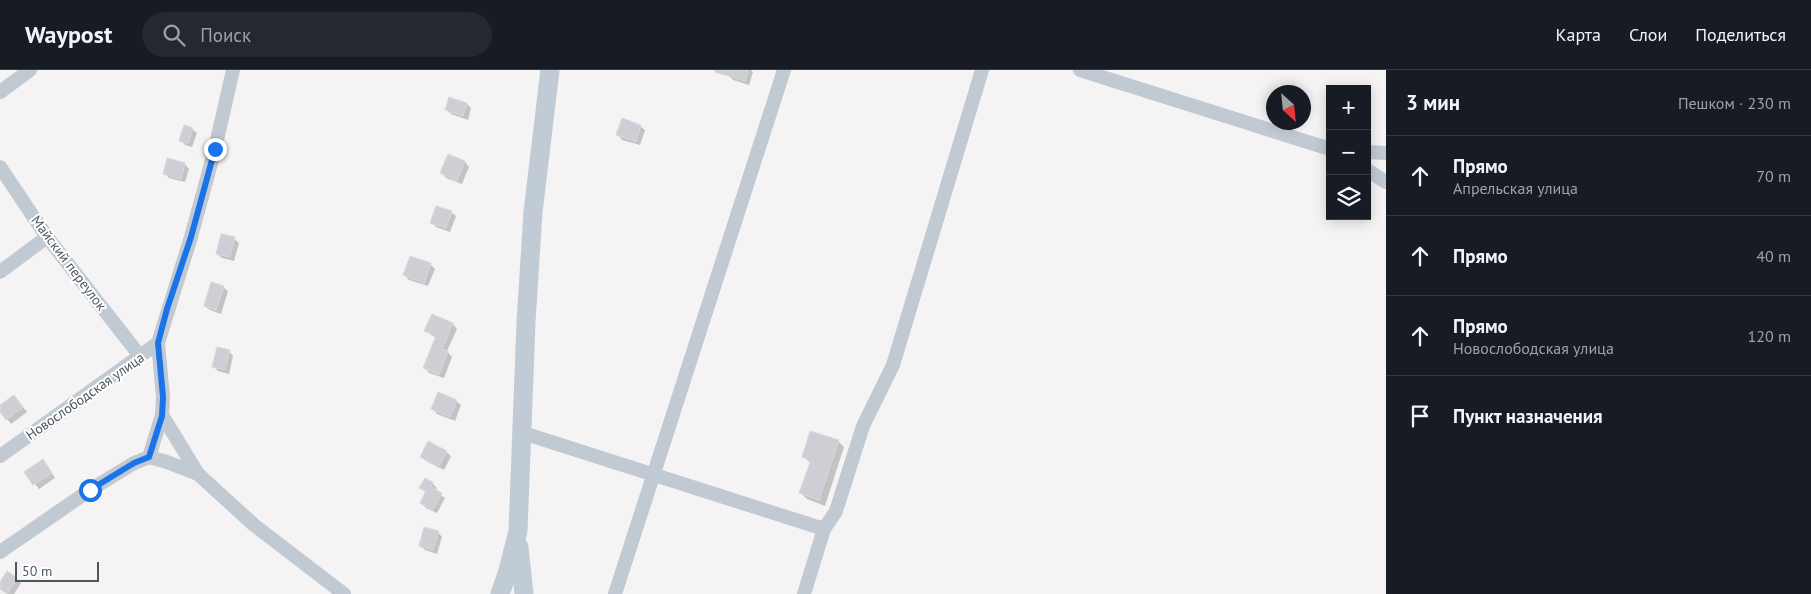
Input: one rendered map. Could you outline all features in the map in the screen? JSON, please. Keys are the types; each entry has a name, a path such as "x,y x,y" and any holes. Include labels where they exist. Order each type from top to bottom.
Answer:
{"street":[{"path":"0,92 30,70"},
{"name":"Новослободская улица","path":"0,456 158,343 167,309 191,237 215,149 233,70"},
{"path":"524,594 518,531 526,322 533,212 550,70"},
{"path":"615,594 784,70"},
{"path":"804,594 824,529 836,511 863,426 893,365 982,70"},
{"path":"1080,70 1326,148"},
{"path":"1371,152 1386,153"},
{"name":"Майский переулок","path":"0,167 47,237 140,356"},
{"path":"1371,173 1386,182"},
{"path":"0,272 47,237"},
{"path":"149,457 162,416 163,397 158,343"},
{"path":"162,416 198,474 254,525 344,594"},
{"path":"523,433 824,529"},
{"path":"0,552 90,490 134,463 149,457 198,474"},
{"path":"500,594 508,574 518,531"}],"building":[{"path":"715,70 748,70 745,81 715,72"},
{"path":"449,97 467,103 463,116 445,110"},
{"path":"622,118 641,125 636,142 616,135"},
{"path":"184,125 193,128 188,143 179,141"},
{"path":"448,154 465,161 457,181 440,173"},
{"path":"167,158 185,163 181,179 163,174"},
{"path":"436,206 452,211 446,228 430,223"},
{"path":"221,234 235,237 230,257 216,254"},
{"path":"410,256 431,263 424,283 403,275"},
{"path":"211,282 224,286 216,310 204,306"},
{"path":"432,314 453,323 442,349 448,351 439,375 423,368 436,336 424,331"},
{"path":"217,347 230,350 225,370 212,367"},
{"path":"438,392 457,400 450,417 431,409"},
{"path":"14,395 23,407 6,420 0,412 0,405"},
{"path":"810,431 839,440 819,500 799,493 811,460 802,457"},
{"path":"428,441 447,451 439,466 420,457"},
{"path":"43,459 52,473 33,485 24,472"},
{"path":"425,478 433,482 431,487 442,493 433,510 420,503 426,491 419,488"},
{"path":"424,527 439,531 433,550 419,546"},
{"path":"7,571 17,578 7,594 0,589 0,582"}],"route":[{"path":"90,490 134,463 149,457 162,416 163,397 158,343 167,309 191,237 215,149"}]}
